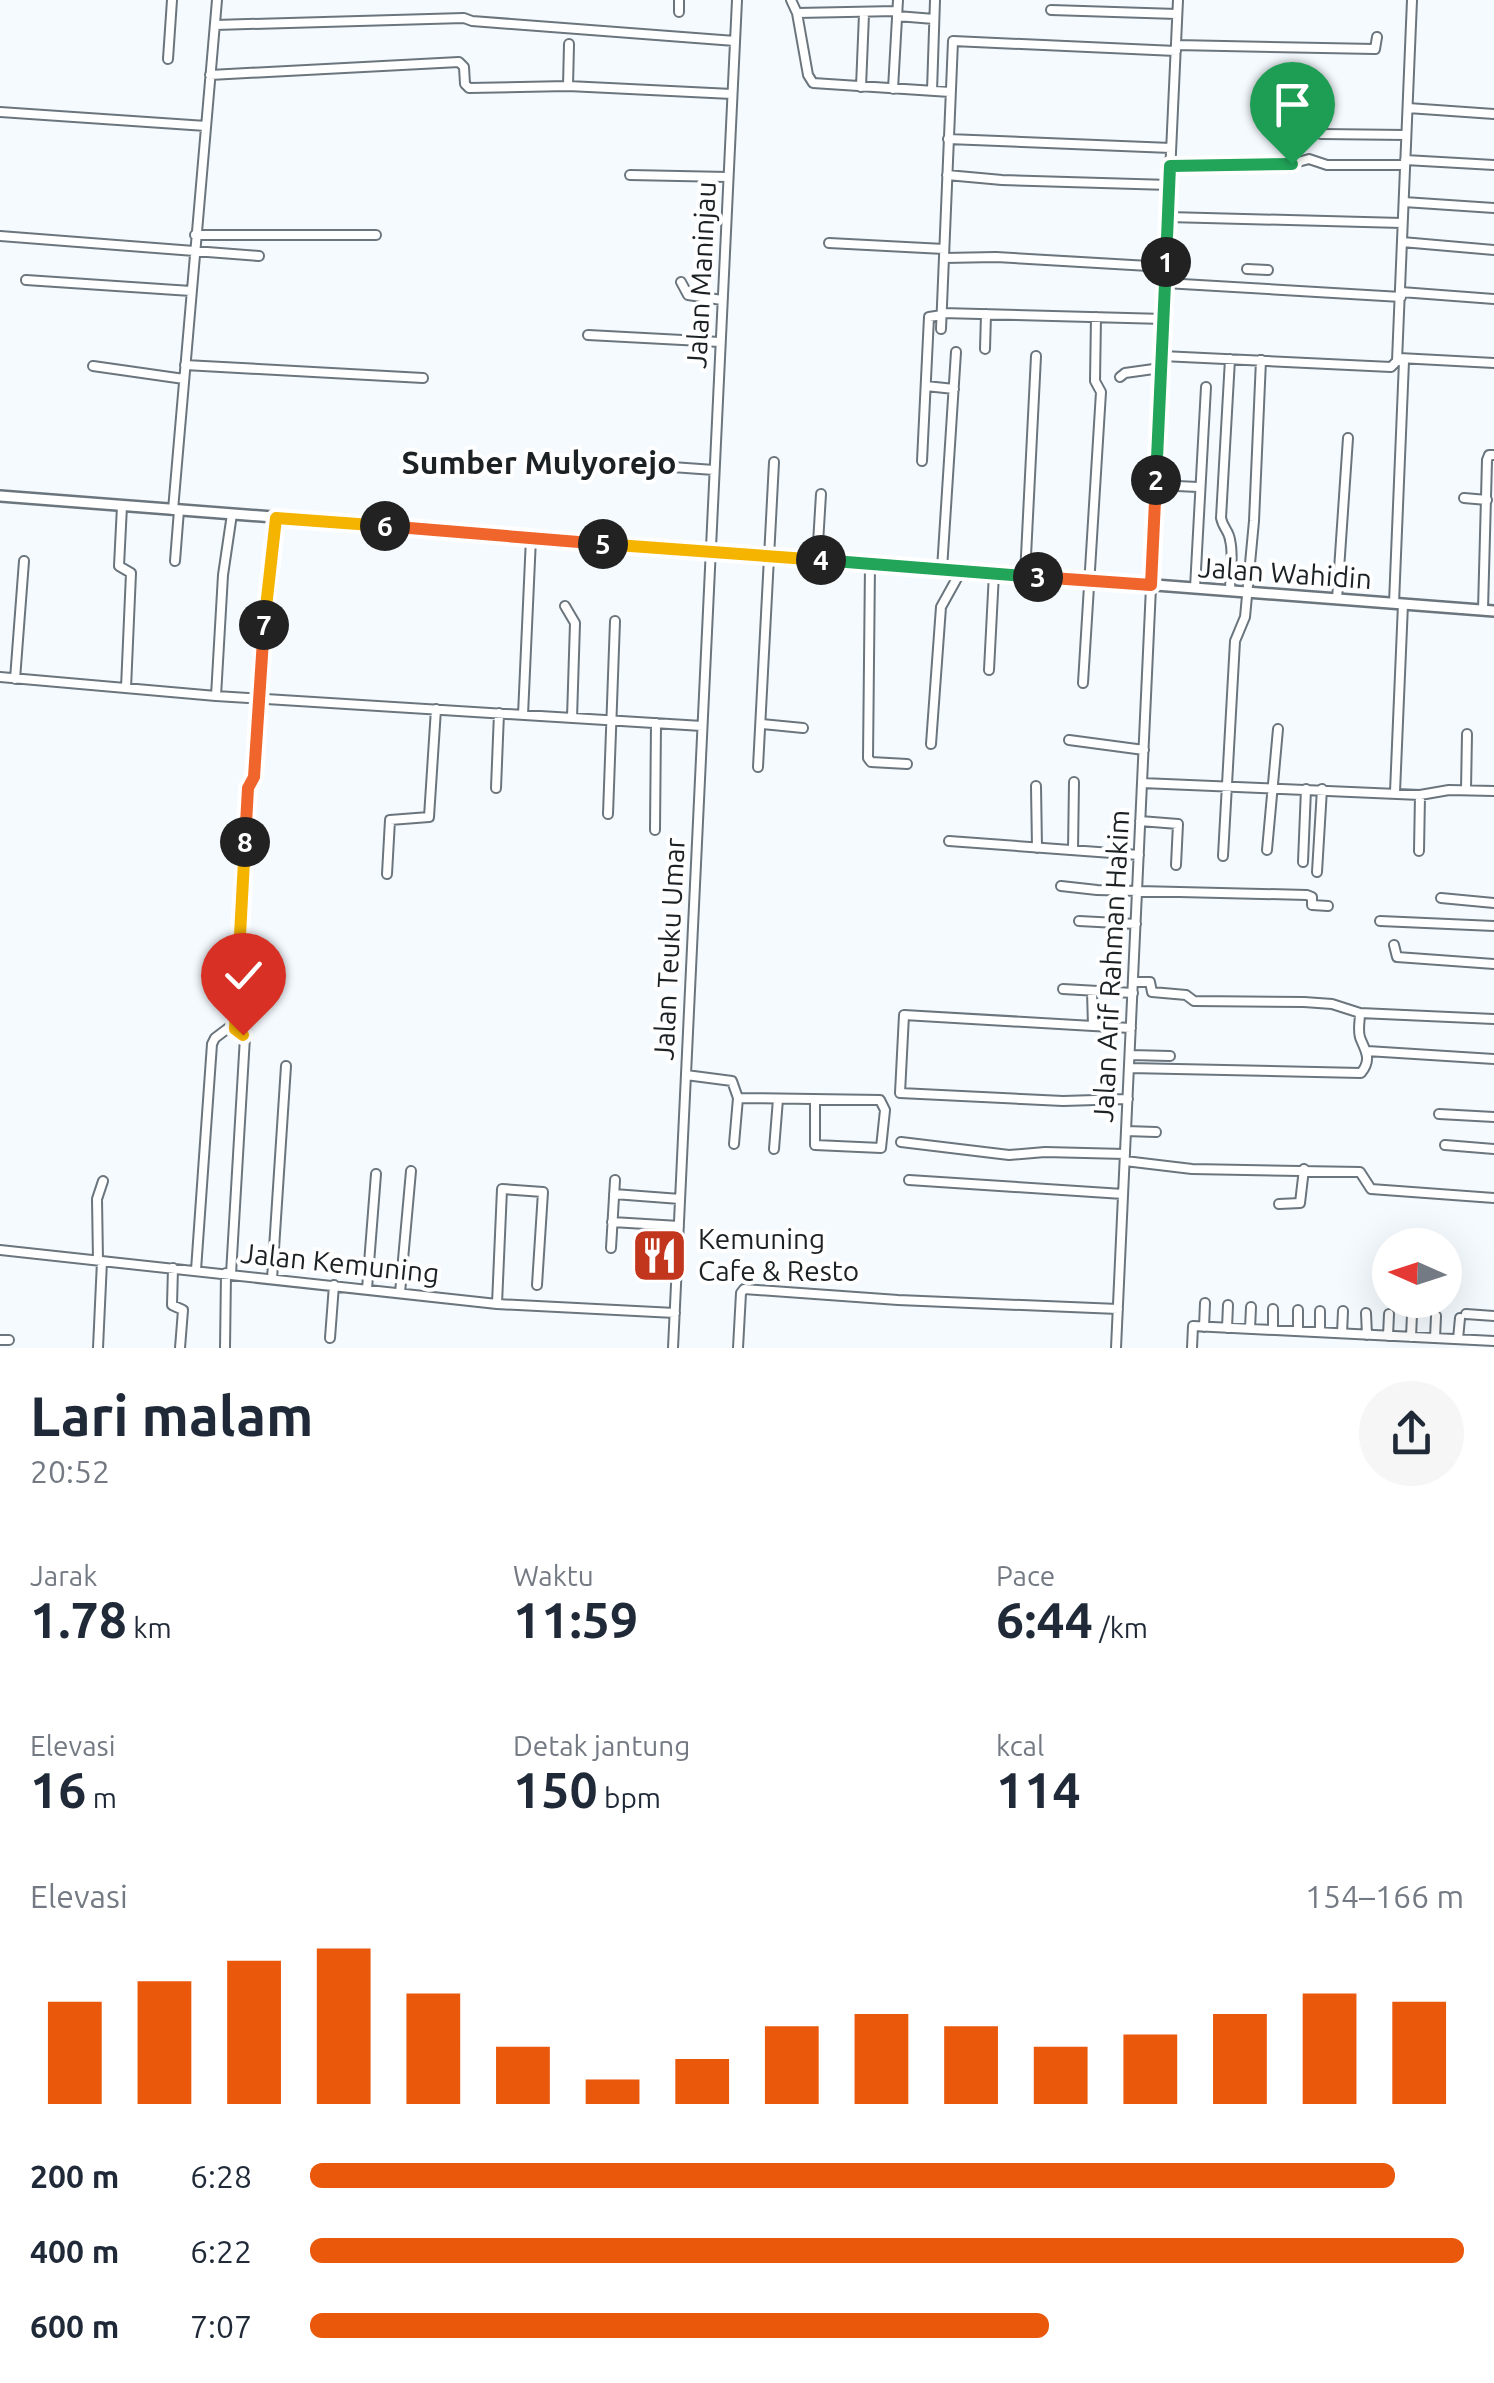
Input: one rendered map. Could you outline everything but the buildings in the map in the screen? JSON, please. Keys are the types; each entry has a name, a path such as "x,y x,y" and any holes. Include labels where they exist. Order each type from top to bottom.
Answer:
{"street":[{"path":"168,59 172,0"},
{"path":"175,561 184,379 217,0"},
{"path":"678,12 679,0"},
{"name":"Jalan Maninjau","path":"710,552 737,0"},
{"path":"791,0 811,81 950,92"},
{"path":"893,88 898,0"},
{"path":"932,91 935,0"},
{"name":"Jalan Arif Rahman Hakim","path":"1116,1348 1178,0"},
{"path":"1162,356 1391,367 1397,359 1412,0"},
{"path":"1051,10 1178,14"},
{"path":"797,13 897,14 934,19"},
{"path":"862,88 864,14"},
{"path":"215,25 464,18 735,41"},
{"path":"941,329 952,46 956,40 1176,48 1375,49 1377,38"},
{"path":"568,86 569,44"},
{"path":"210,76 460,62 464,66 465,84 470,88 568,86 732,94"},
{"path":"1408,108 1494,114"},
{"path":"0,112 206,126"},
{"path":"1321,134 1406,135"},
{"path":"948,139 1171,148"},
{"path":"1170,166 1286,165 1309,159 1327,166 1405,162 1494,164"},
{"path":"630,174 728,176"},
{"path":"947,176 1170,185"},
{"path":"1404,202 1494,208"},
{"path":"1168,217 1402,223"},
{"path":"196,235 376,235"},
{"path":"0,236 258,256"},
{"path":"1402,242 1494,250"},
{"path":"829,243 1166,267"},
{"path":"1246,269 1264,270 1260,289"},
{"path":"26,280 192,291"},
{"path":"682,282 688,295 722,300"},
{"path":"1165,283 1494,299"},
{"path":"985,350 986,314"},
{"path":"922,461 929,316 1164,319"},
{"path":"1083,682 1101,392 1096,381 1096,317"},
{"path":"588,335 720,342"},
{"path":"942,570 956,352"},
{"path":"1024,576 1036,356"},
{"path":"1397,359 1494,363"},
{"path":"1396,792 1404,361 1397,359"},
{"path":"1230,360 1221,518 1222,526 1230,534 1230,591"},
{"path":"1223,856 1235,642 1243,626 1254,521 1261,360"},
{"path":"93,366 184,379"},
{"path":"185,366 423,378"},
{"path":"1120,377 1125,372 1161,368"},
{"path":"926,386 954,389"},
{"path":"1195,588 1206,387"},
{"path":"1337,599 1348,438"},
{"path":"1488,610 1487,460 1494,454"},
{"path":"588,461 714,470"},
{"path":"758,767 774,462"},
{"path":"1156,485 1198,487"},
{"path":"817,560 820,494"},
{"name":"Jalan Wahidin","path":"0,496 1488,610"},
{"path":"1464,498 1487,500"},
{"path":"122,506 119,566 131,573 126,688"},
{"path":"216,696 223,575 232,514"},
{"path":"225,1348 245,1037 236,1030 235,1023 248,788 254,777 267,579 272,572 276,518"},
{"path":"523,715 531,538"},
{"name":"Jalan Teuku Umar","path":"673,1348 710,552"},
{"path":"15,678 24,562"},
{"path":"870,564 868,758 871,762 907,764"},
{"path":"931,744 941,607 961,571"},
{"path":"990,670 994,573"},
{"path":"565,606 575,623 572,718"},
{"path":"608,814 615,621"},
{"path":"0,677 216,696 702,726"},
{"path":"387,874 390,820 429,817 436,709"},
{"path":"496,788 499,713"},
{"path":"655,830 656,723"},
{"path":"761,724 803,728"},
{"path":"1267,850 1278,729"},
{"path":"1466,790 1467,734"},
{"path":"1069,740 1144,750"},
{"path":"1073,850 1074,782"},
{"path":"1142,783 1420,795 1494,791"},
{"path":"1036,786 1037,848"},
{"path":"1303,862 1306,789"},
{"path":"1317,872 1322,789"},
{"path":"1418,851 1420,795"},
{"path":"1140,821 1178,824 1176,865"},
{"path":"949,841 1139,855"},
{"path":"1061,886 1307,895 1312,897 1312,905 1328,906"},
{"path":"1441,898 1494,903"},
{"path":"1078,921 1136,924"},
{"path":"1380,921 1494,926"},
{"path":"1394,945 1397,957 1494,964"},
{"path":"1133,982 1150,982 1152,992 1186,995 1194,1001 1332,1004 1360,1013 1494,1019"},
{"path":"1062,990 1133,993"},
{"path":"1092,990 1092,1026"},
{"path":"1129,1068 1361,1073 1368,1064 1368,1051 1359,1035 1360,1013"},
{"path":"1128,1099 1063,1101 900,1093 904,1016 1131,1028"},
{"path":"196,1270 212,1044 235,1023"},
{"path":"1368,1051 1494,1059"},
{"path":"1130,1055 1170,1056"},
{"path":"272,1278 286,1066"},
{"path":"686,1075 732,1081 738,1098 734,1144"},
{"path":"738,1098 880,1100 885,1110 880,1148 815,1145 815,1101"},
{"path":"774,1149 778,1099"},
{"path":"1440,1114 1494,1117"},
{"path":"1126,1130 1156,1132"},
{"path":"901,1142 1010,1155 1045,1152 1125,1157 1192,1169 1360,1172 1371,1189 1494,1198"},
{"path":"1445,1145 1494,1148"},
{"path":"1279,1204 1300,1203 1304,1169"},
{"path":"400,1292 411,1171"},
{"path":"367,1289 376,1174"},
{"path":"610,1248 615,1180"},
{"path":"909,1180 1124,1194"},
{"path":"98,1348 97,1199 102,1181"},
{"path":"496,1304 502,1189 542,1192 537,1285"},
{"path":"614,1194 680,1198"},
{"path":"612,1222 679,1226"},
{"name":"Jalan Kemuning","path":"0,1250 496,1304 675,1313"},
{"path":"174,1268 171,1302 183,1310 180,1348"},
{"path":"330,1338 334,1285"},
{"path":"738,1348 742,1290 1118,1309"},
{"path":"1204,1326 1205,1302"},
{"path":"1226,1328 1228,1305"},
{"path":"1250,1329 1251,1307"},
{"path":"1273,1309 1273,1330"},
{"path":"1298,1310 1298,1331"},
{"path":"1320,1311 1320,1332"},
{"path":"1342,1333 1343,1311"},
{"path":"1366,1314 1366,1335"},
{"path":"1458,1339 1463,1316 1494,1316"},
{"path":"1388,1336 1389,1318"},
{"path":"1410,1337 1412,1318"},
{"path":"1435,1338 1436,1318"},
{"path":"1192,1348 1194,1326 1458,1339 1477,1344 1494,1341"}],"place":[{"name":"Kemuning Cafe & Resto","path":"659,1255"}],"district":[{"name":"Sumber Mulyorejo","path":"539,463"}],"route":[{"path":"243,1035 235,1029 248,788 254,777 267,579 272,572 276,518 1151,585 1170,166 1292,164"}]}
